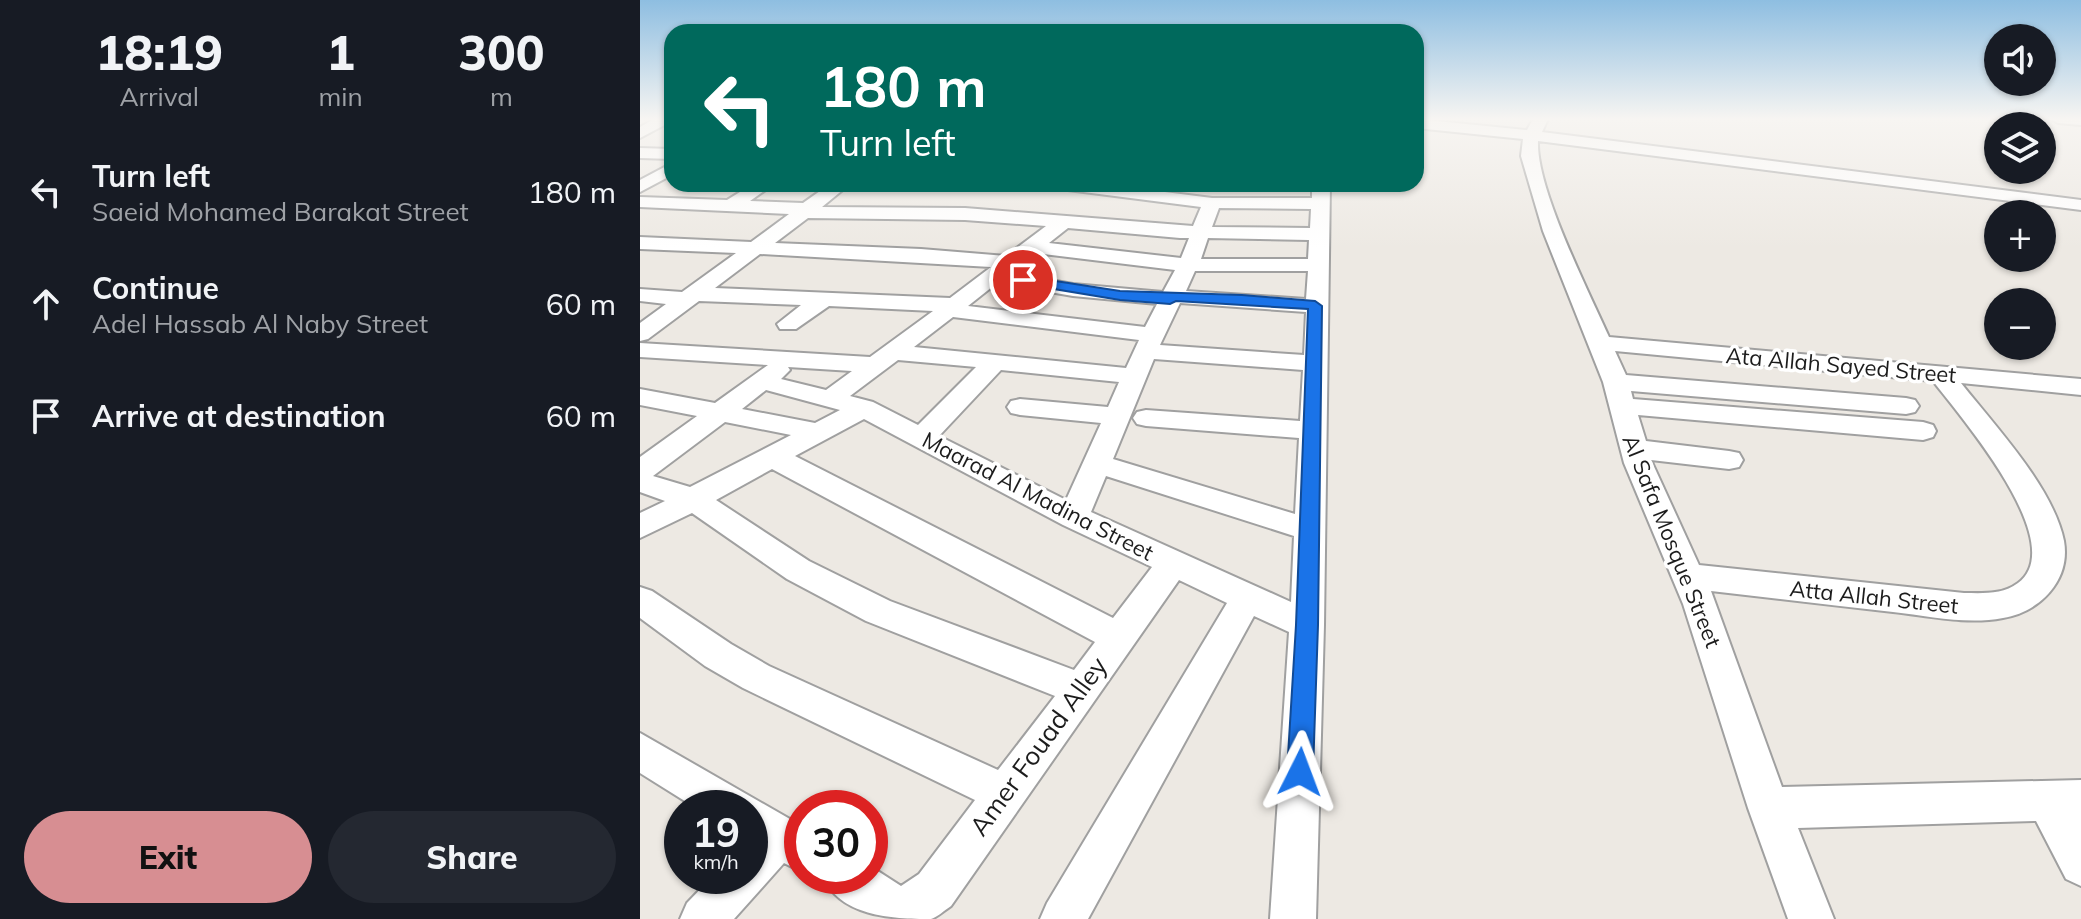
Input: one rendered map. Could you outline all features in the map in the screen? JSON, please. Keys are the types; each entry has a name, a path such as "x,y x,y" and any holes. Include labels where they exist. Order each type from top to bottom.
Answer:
{"street":[{"name":"Al Safa Mosque Street","path":"1531,162 1553,231 1602,343 1633,449 1714,643 1769,808 1811,919"},
{"path":"1778,162 2081,205"},
{"path":"643,183 664,172"},
{"path":"730,206 752,192"},
{"path":"640,334 758,249 830,192"},
{"path":"1172,192 1320,207"},
{"path":"1074,517 1149,343 1218,197"},
{"path":"640,202 1001,221 1067,220 1199,233 1320,207"},
{"path":"1293,919 1307,625 1320,207"},
{"path":"832,398 1067,220"},
{"path":"640,243 921,255 1002,269 1073,290 1315,306"},
{"path":"1031,247 1188,265 1317,265"},
{"path":"640,295 826,298 951,308 1149,343 1313,363"},
{"path":"788,324 826,298"},
{"name":"Ata Allah Sayed Street","path":"1602,343 2081,387"},
{"path":"640,350 795,358 995,362 1135,376"},
{"path":"640,471 795,358"},
{"path":"921,438 995,362"},
{"name":"Atta Allah Street","path":"1688,576 1964,607 2007,604 2038,590 2055,568 2057,541 2044,512 1941,374"},
{"name":"Maarad Al Madina Street","path":"763,382 864,408 1074,517 1307,625"},
{"path":"1619,394 1906,406"},
{"path":"1619,394 1923,431"},
{"path":"640,397 819,432"},
{"path":"1020,407 1118,416"},
{"path":"640,527 864,408"},
{"path":"1146,418 1311,430"},
{"path":"1633,449 1729,460"},
{"path":"773,457 1118,637"},
{"path":"1098,464 1310,530"},
{"path":"640,482 693,499 798,570 878,611 1080,689"},
{"name":"Amer Fouad Alley","path":"903,917 935,890 1173,563"},
{"path":"1063,919 1247,598"},
{"path":"640,600 718,655 756,677 1004,793"},
{"path":"640,751 704,790"},
{"path":"1769,808 2064,801 2081,864"},
{"path":"703,919 726,894"},
{"path":"870,894 903,917"}],"route":[{"path":"1023,280 1120,295 1170,299 1171,296 1207,297 1315,306 1300,772"}]}
